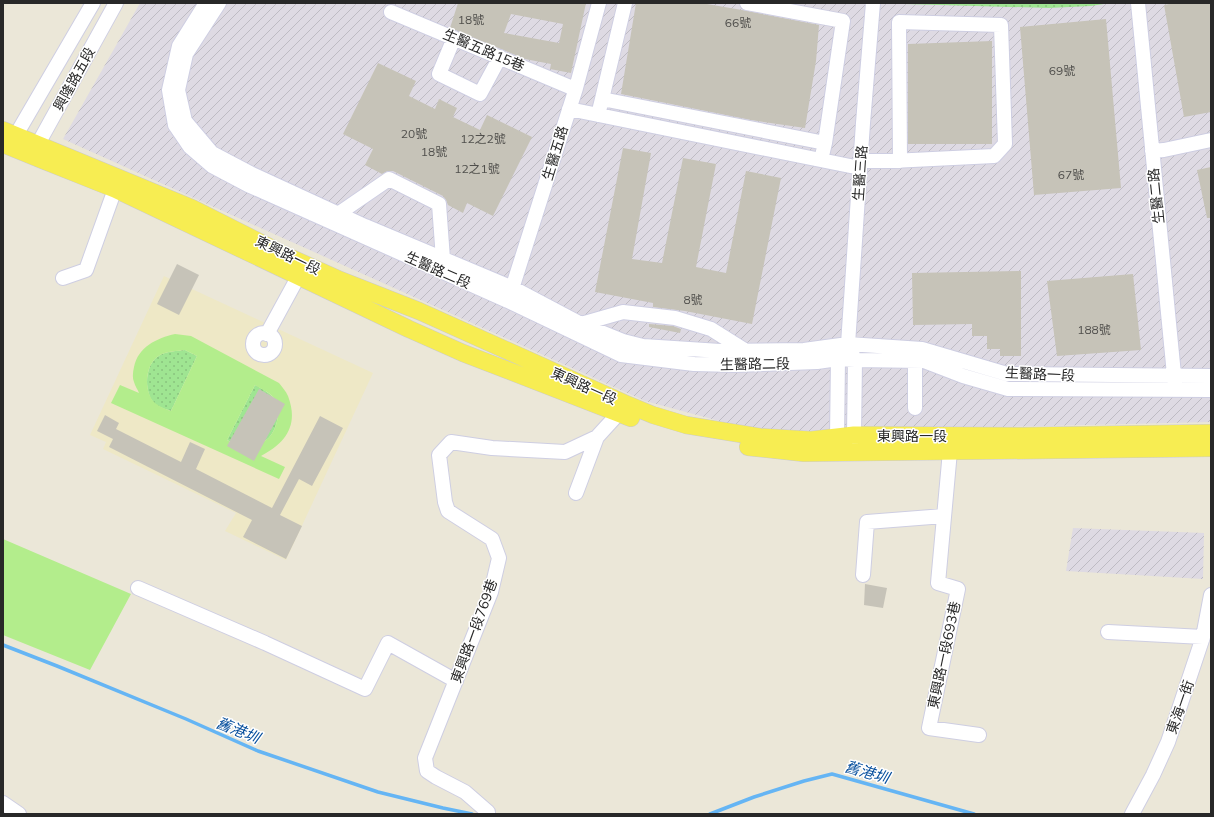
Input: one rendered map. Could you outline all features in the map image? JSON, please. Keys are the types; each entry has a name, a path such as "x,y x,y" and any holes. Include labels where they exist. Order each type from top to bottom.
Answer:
{"main road":[{"name":"東興路一段","path":"8,139 192,208 302,270"},
{"name":"東興路一段","path":"35,150 115,189 302,270 340,280 419,311 621,408 653,415 686,425 760,437 950,451 1211,448"},
{"name":"東興路一段","path":"841,444 854,435 1024,436 1211,433"}],"street":[{"name":"興隆路五段","path":"8,139 93,3"},
{"name":"興隆路五段","path":"35,150 116,3"},
{"name":"生醫路二段","path":"206,3 179,46 169,90 175,126 190,147 212,166 248,185 508,301 622,355 694,364 735,365 817,362 838,359 854,360"},
{"name":"生醫路二段","path":"219,3 186,54 178,90 185,121 212,153 250,174 338,214 513,288 581,324 623,341 643,346 720,351 804,350 848,344"},
{"name":"生醫五路","path":"508,301 576,88 599,3"},
{"path":"598,115 625,3"},
{"path":"747,3 843,21 825,143 821,160"},
{"name":"生醫三路","path":"848,344 873,3"},
{"name":"生醫二路","path":"1138,3 1175,383"},
{"name":"生醫五路15巷","path":"391,12 570,87 576,88"},
{"path":"569,109 821,160 860,165 900,161 994,156 1005,144 1001,25 899,22 900,161"},
{"path":"454,38 439,74 480,94 500,57"},
{"path":"602,99 825,143"},
{"path":"1152,151 1164,150 1211,140"},
{"path":"338,214 389,179 439,204 444,259"},
{"path":"63,278 86,270 115,189"},
{"path":"267,334 302,270"},
{"path":"581,324 624,312 675,318 711,329 746,351"},
{"path":"841,444 838,359 848,344"},
{"path":"848,344 854,360 854,435"},
{"name":"生醫路一段","path":"848,344 922,349 1007,374 1175,383 1211,390"},
{"name":"生醫路一段","path":"854,360 924,361 963,376 1008,389 1175,383 1211,376"},
{"path":"915,361 915,408"},
{"name":"東興路一段769巷","path":"488,814 488,812 465,792 427,771 425,758 491,592 499,558 492,539 448,511 439,456 451,442 492,448 565,452 598,437 621,408"},
{"path":"576,493 598,437"},
{"name":"東興路一段693巷","path":"950,451 938,583 958,589 929,728 980,735"},
{"path":"862,575 867,522 944,516"},
{"path":"138,588 258,640 365,689 388,642 456,681"},
{"name":"東海一街","path":"1132,814 1153,775 1168,742 1204,637 1211,595"},
{"path":"1108,632 1204,637"},
{"path":"3,804 19,814"}],"shaded area":[{"path":"140,3 1211,3 1211,422 764,433 645,401 63,139"},
{"path":"164,276 373,373 286,560 225,531 236,513 103,449 106,442 90,435"},
{"path":"1073,528 1204,533 1203,579 1066,571"}],"green space":[{"path":"870,3 1110,3 1091,6 1049,8"},
{"path":"175,334 191,336 279,383 284,389 291,406 291,424 283,439 270,451 261,456 285,467 279,479 111,403 120,385 139,393 133,378 136,360 149,344","holes":["185,350 197,356 171,411 158,405 150,397 147,377 151,364 160,355","255,385 273,397 276,402 278,407 276,426 270,436 262,443 252,445 236,444 227,440"]},
{"path":"185,350 197,356 171,411 160,407 150,398 147,377 151,364 160,355"},
{"path":"255,385 269,393 276,402 278,413 276,426 264,442 251,445 236,444 227,440"},
{"path":"3,539 131,594 90,670 3,635"}],"building":[{"path":"458,3 586,3 571,73 550,69 551,64 525,59 450,28","holes":["511,14 563,24 559,43 504,33"]},
{"path":"636,3 701,3 819,25 816,61 805,128 751,120 621,94"},
{"path":"1174,3 1211,3 1211,112 1184,117 1164,5"},
{"path":"1106,19 1121,188 1034,195 1020,27"},
{"path":"992,41 992,144 908,144 908,44"},
{"path":"378,63 416,81 409,96 435,109 439,99 457,108 453,117 480,130 487,115 532,137 493,216 467,203 463,213 448,205 443,196 393,171 388,171 382,174 365,165 373,149 343,134"},
{"path":"623,148 651,153 632,259 662,263 683,158 716,164 696,267 726,273 746,171 781,178 752,324 685,311 653,307 653,303 595,292"},
{"path":"1211,167 1211,218 1207,218 1197,170"},
{"path":"177,264 199,275 179,315 157,304"},
{"path":"1021,271 1021,356 1000,356 1000,349 987,349 987,336 972,336 972,324 913,325 912,273"},
{"path":"1133,274 1141,350 1057,356 1047,281"},
{"path":"649,324 673,326 681,329 680,333 649,327"},
{"path":"259,389 285,404 254,461 227,446"},
{"path":"105,415 119,423 116,429 181,462 190,442 205,449 196,469 272,508 320,416 343,428 312,486 299,479 280,515 302,526 286,559 243,537 252,520 109,447 113,439 97,431"},
{"path":"865,584 887,588 883,608 864,605"}],"waterway":[{"name":"舊港圳","path":"3,645 186,719 258,751 378,792 472,814"},
{"name":"舊港圳","path":"710,814 754,797 804,781 832,774 974,814"}]}
